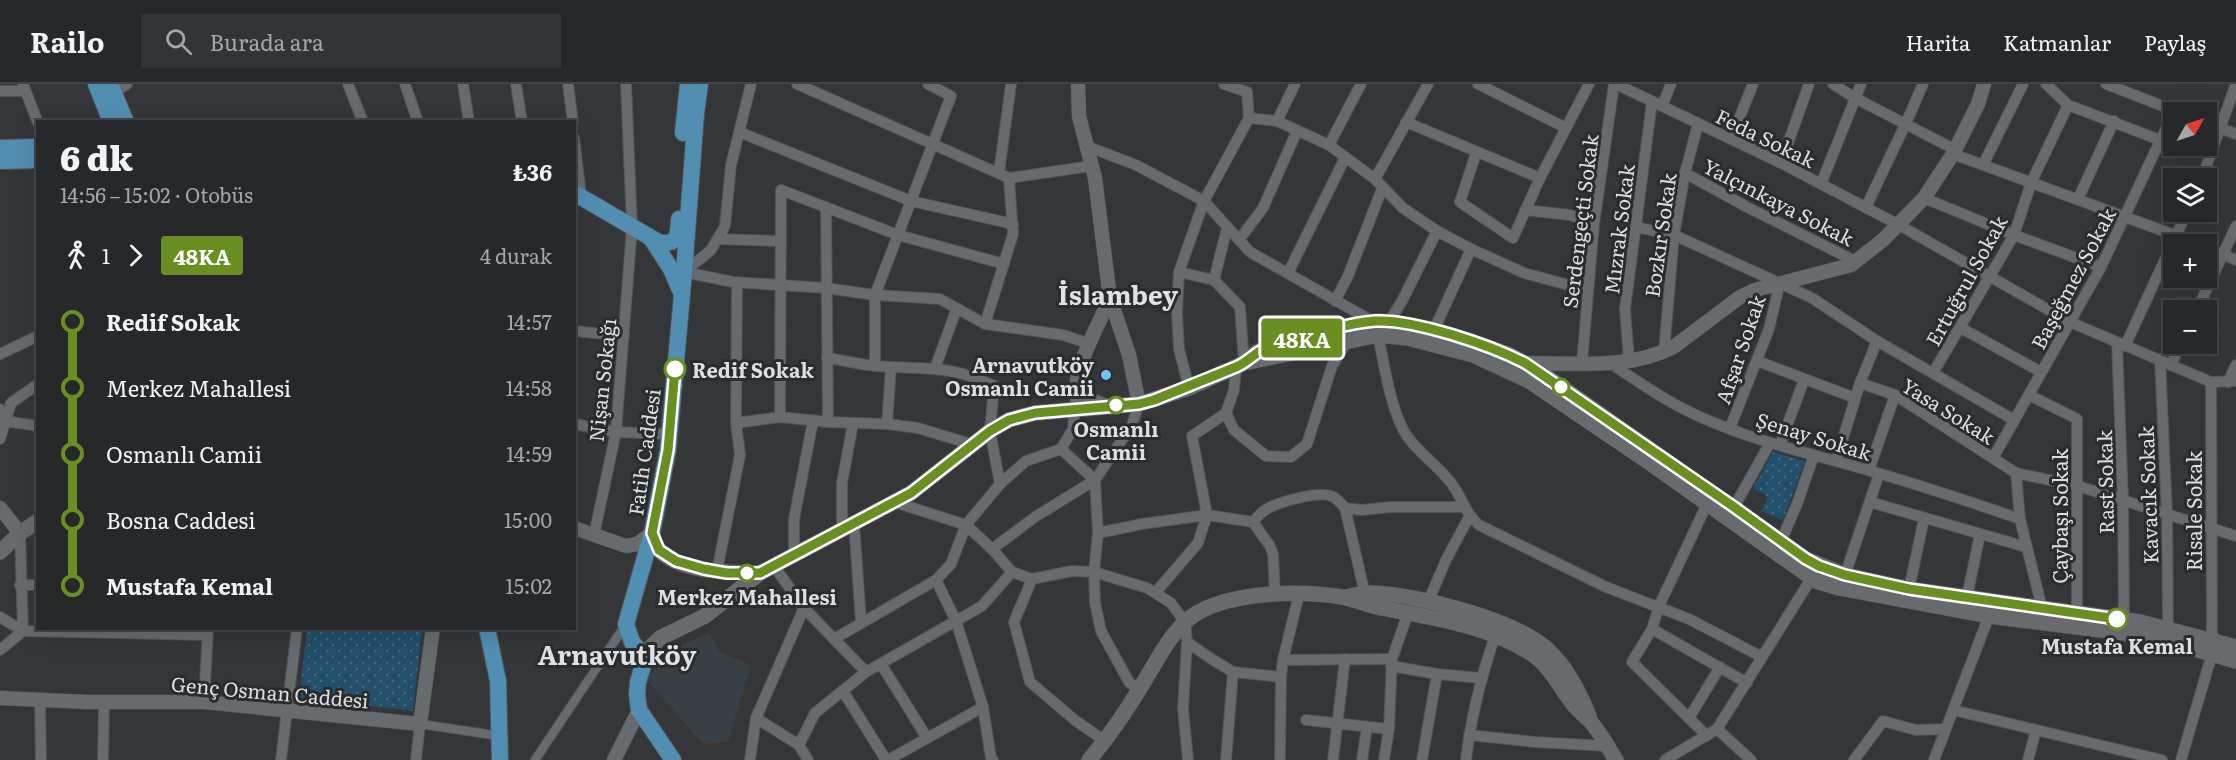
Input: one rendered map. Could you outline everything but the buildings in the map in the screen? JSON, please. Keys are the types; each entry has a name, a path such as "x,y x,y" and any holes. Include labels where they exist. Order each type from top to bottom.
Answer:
{"main road":[{"path":"96,84 110,120"},
{"path":"684,272 678,256 678,236 684,109 688,84"},
{"name":"Fatih Caddesi","path":"626,624 652,533 669,434 700,84"},
{"path":"117,87 125,120"},
{"path":"0,148 36,147"},
{"path":"0,161 36,160"},
{"path":"578,194 660,243 669,243 678,236"},
{"path":"651,238 671,268 682,298"},
{"path":"643,655 660,638 705,616 760,573 925,484 990,431 1009,420 1075,408 1139,404 1189,388 1240,365 1348,340 1389,322 1434,330 1495,349 1525,363 1806,559 1827,570 1909,589 2124,620 2168,629 2236,661"},
{"path":"1240,365 1255,353 1268,347 1360,323 1408,338 1436,343 1505,368 1570,408 1811,579 1839,588 1989,616 2117,632 2212,648 2236,647"},
{"path":"0,552 20,532 36,522"},
{"path":"652,533 656,545 664,554 676,561 722,572 760,573"},
{"path":"722,572 732,582 731,597"},
{"path":"1089,760 1105,741 1185,622 1220,604 1242,598 1275,594 1344,597 1381,594 1428,602 1482,616 1524,635 1548,649 1577,690 1591,722 1616,760"},
{"path":"1344,597 1366,605 1459,623 1495,636 1527,652 1544,665 1572,704 1591,722"},
{"path":"626,624 632,642 643,655 644,662 637,694 639,710 673,760"},
{"path":"487,630 498,681 500,760"}],"street":[{"path":"348,84 362,120"},
{"path":"405,84 417,120"},
{"path":"463,84 469,120"},
{"path":"516,84 522,120"},
{"path":"568,84 573,120"},
{"name":"Nişan Sokağı","path":"594,535 616,432 632,227 626,84"},
{"path":"684,272 711,250 725,226 731,165 751,84"},
{"path":"796,84 1004,176 1091,166"},
{"path":"985,324 1013,234 1004,176 1011,84"},
{"path":"992,549 1035,517 1095,480 1132,425 1139,404 1129,355 1110,298 1091,166 1078,116 1078,84"},
{"path":"1189,388 1179,348 1177,313 1179,272 1204,201 1249,118 1247,92 1224,84"},
{"path":"1277,121 1295,84"},
{"path":"1329,145 1361,84"},
{"path":"1375,179 1428,84"},
{"path":"1478,84 1566,128"},
{"path":"1476,153 1460,202 1513,238 1540,178 1589,84"},
{"name":"Feda Sokak","path":"1615,84 1781,163 1866,207 2070,322 2211,382"},
{"name":"Serdengeçti Sokak","path":"1582,363 1594,224 1615,84"},
{"name":"Mızrak Sokak","path":"1629,360 1625,309 1636,227 1657,104 1671,84"},
{"path":"1731,139 1753,84"},
{"path":"1781,163 1809,84"},
{"path":"1833,84 1855,98 1906,123 1953,152 2031,183 2173,234"},
{"path":"1821,184 1862,84"},
{"path":"1866,207 1923,84"},
{"path":"1525,363 1609,362 1664,352 1740,297 1780,282 1857,262 1899,225 1924,198 1953,152 1978,104 1984,84"},
{"path":"1983,165 2023,84"},
{"path":"2046,84 2068,105 2160,140"},
{"path":"2106,84 2163,107"},
{"path":"2206,168 2236,84"},
{"path":"875,366 875,295 951,96 937,86"},
{"path":"0,91 24,87 37,120"},
{"name":"Ertuğrul Sokak","path":"1933,374 2014,235 2031,183 2068,105"},
{"path":"1249,118 1277,121 1329,145 1375,179 1382,189 1403,208 1437,231 1472,249 1524,273 1587,290"},
{"path":"2078,199 2114,121"},
{"path":"1406,122 1540,178"},
{"name":"Bozkır Sokak","path":"1664,352 1674,235 1685,173 1698,124"},
{"path":"2217,127 2236,134"},
{"path":"1239,240 1263,208 1297,131"},
{"path":"739,132 911,201 1012,224"},
{"name":"Başeğmez Sokak","path":"1993,458 2101,267 2163,135"},
{"path":"1086,146 1136,165 1204,201 1250,252 1375,328 1399,424 1409,439 1426,454 1454,487 1467,512 1489,530 1606,587 1659,606 1762,657"},
{"path":"1288,273 1346,158"},
{"path":"576,166 578,194"},
{"name":"Yalçınkaya Sokak","path":"1685,173 1857,262"},
{"path":"1335,302 1348,276 1382,189"},
{"path":"780,417 781,190 898,234 1004,264"},
{"path":"1924,198 2101,267"},
{"path":"826,207 828,423"},
{"path":"1525,210 1570,215 1594,224"},
{"path":"2202,300 2236,226"},
{"path":"1636,227 1674,235 1780,282 1823,304 1877,341 2014,420"},
{"path":"1214,280 1227,228"},
{"path":"1389,322 1437,231"},
{"path":"717,239 781,241"},
{"path":"1434,330 1472,249"},
{"path":"2217,252 2236,260"},
{"path":"2121,344 2163,261"},
{"path":"684,272 736,282 940,299 985,324 1063,335 1090,344"},
{"path":"1156,592 1198,543 1207,515 1192,436 1226,413 1240,365 1240,307 1214,280 1179,272"},
{"path":"722,572 740,455 736,423 736,282"},
{"name":"Afşar Sokak","path":"1730,428 1758,361 1780,282"},
{"path":"834,639 936,579 951,564 966,525 1000,484 1026,461 1061,449 1073,429 1079,369 1110,298"},
{"path":"935,368 957,308"},
{"path":"1961,328 2041,372"},
{"path":"576,331 624,336"},
{"path":"0,354 36,337"},
{"path":"1226,413 1234,430 1266,456 1291,456 1307,444 1332,366 1348,340"},
{"path":"1836,461 1854,398 1877,341"},
{"name":"Rast Sokak","path":"2121,344 2124,620"},
{"path":"2171,365 2176,354"},
{"path":"827,358 875,366 954,370 994,386 990,431 1000,484"},
{"name":"Kavacık Sokak","path":"2160,360 2167,515 2168,629"},
{"path":"1758,361 1854,398"},
{"name":"Şenay Sokak","path":"1609,362 1637,382 1680,407 1730,428 2020,519"},
{"path":"2211,382 2232,381 2236,364"},
{"path":"887,424 891,367"},
{"path":"1734,507 1775,444 1804,380"},
{"name":"Risale Sokak","path":"2181,760 2212,648 2211,382"},
{"name":"Yasa Sokak","path":"1860,383 1895,395 2016,473"},
{"path":"0,439 11,403 36,385"},
{"path":"1077,385 1083,394 1106,406"},
{"path":"1845,575 1870,502 1874,472 1895,395"},
{"name":"Çaybaşı Sokak","path":"2029,395 2077,419 2077,613"},
{"path":"0,409 5,421"},
{"path":"736,423 780,417 828,423 887,424 918,428 974,445"},
{"path":"5,421 36,426"},
{"path":"794,556 794,519 813,421"},
{"path":"853,423 842,483 861,622"},
{"path":"576,424 616,432 669,434"},
{"path":"1061,449 1095,480 1098,533 1094,572 1095,603 1101,630 1129,681 1139,690"},
{"path":"1781,541 1814,456"},
{"path":"2042,608 2020,519 2016,473 2078,486 2236,536"},
{"path":"1252,522 1267,509 1282,502 1321,495 1329,495 1337,499 1345,508 1365,594"},
{"path":"894,502 966,525 1012,572 1032,579 1072,571 1094,572 1147,588 1171,603 1185,622 1187,642 1183,708 1188,760"},
{"path":"1870,502 2026,547"},
{"path":"1707,504 1659,606 1652,629 1632,662 1689,718 1751,760"},
{"path":"1345,508 1362,510 1391,507 1467,512"},
{"path":"0,508 20,532 22,631"},
{"path":"1428,602 1467,512"},
{"path":"1098,533 1207,515 1252,522 1270,546 1275,594"},
{"path":"1909,589 1924,519"},
{"path":"576,529 626,546 637,544 652,533"},
{"path":"1967,597 1980,534"},
{"path":"774,566 804,608 866,672"},
{"path":"799,745 814,713 866,672 982,606 1012,572"},
{"path":"936,579 956,621 982,707 991,760"},
{"path":"1032,579 1014,622 1030,682 1076,721 1105,741"},
{"path":"1665,760 1682,756 1712,733 1747,683 1811,579"},
{"path":"20,585 36,585"},
{"path":"1280,760 1281,677 1299,594"},
{"path":"750,760 756,718 804,608"},
{"path":"1384,760 1389,729 1392,662 1408,613"},
{"path":"1934,760 1989,616"},
{"path":"0,617 22,631 208,632 204,702"},
{"name":"Fatih Caddesi","path":"536,760 626,624"},
{"path":"1652,629 1747,683"},
{"path":"281,760 297,630"},
{"path":"416,760 433,630"},
{"path":"0,650 22,631"},
{"path":"1466,760 1480,678 1495,636"},
{"path":"1187,642 1233,672 1281,677"},
{"path":"1283,660 1392,662 1437,674 1480,678"},
{"path":"1333,760 1345,660"},
{"path":"881,664 927,738"},
{"path":"1689,718 1720,667"},
{"path":"1226,760 1233,672"},
{"path":"1422,760 1437,674"},
{"path":"843,691 887,760 982,707"},
{"name":"Genç Osman Caddesi","path":"1,699 204,702 420,724 500,736"},
{"path":"40,699 40,760"},
{"path":"103,760 104,702"},
{"path":"614,760 639,710"},
{"path":"1953,710 2162,760"},
{"path":"756,718 799,745 808,760"},
{"path":"1306,720 1389,729"},
{"path":"1854,760 1883,721 1916,730 1945,729"},
{"path":"1362,760 1368,727"},
{"path":"2028,760 2036,730"},
{"path":"1469,735 1607,746"}],"shaded area":[{"path":"1773,452 1805,461 1783,520 1761,511 1768,497 1753,488"},
{"path":"307,630 422,630 413,711 299,698"},
{"path":"710,632 719,652 751,665 728,742 703,744 646,679 672,650"}],"bus line":[{"name":"48KA","path":"675,369 668,450 652,533 659,550 676,561 727,573 760,573 911,493 990,431 1009,420 1035,413 1139,404 1154,400 1189,388 1236,367 1255,353 1268,347 1360,323 1379,321 1434,330 1495,349 1525,363 1806,559 1827,570 1909,589 2117,619"}],"place":[{"name":"Redif Sokak","path":"675,369"},
{"name":"Arnavutköy Osmanlı Camii","path":"1106,375"},
{"name":"Osmanlı Camii","path":"1116,405"},
{"name":"Merkez Mahallesi","path":"747,573"},
{"name":"Mustafa Kemal","path":"2117,619"}],"district":[{"name":"İslambey","path":"1118,293"},
{"name":"Arnavutköy","path":"617,653"}]}
